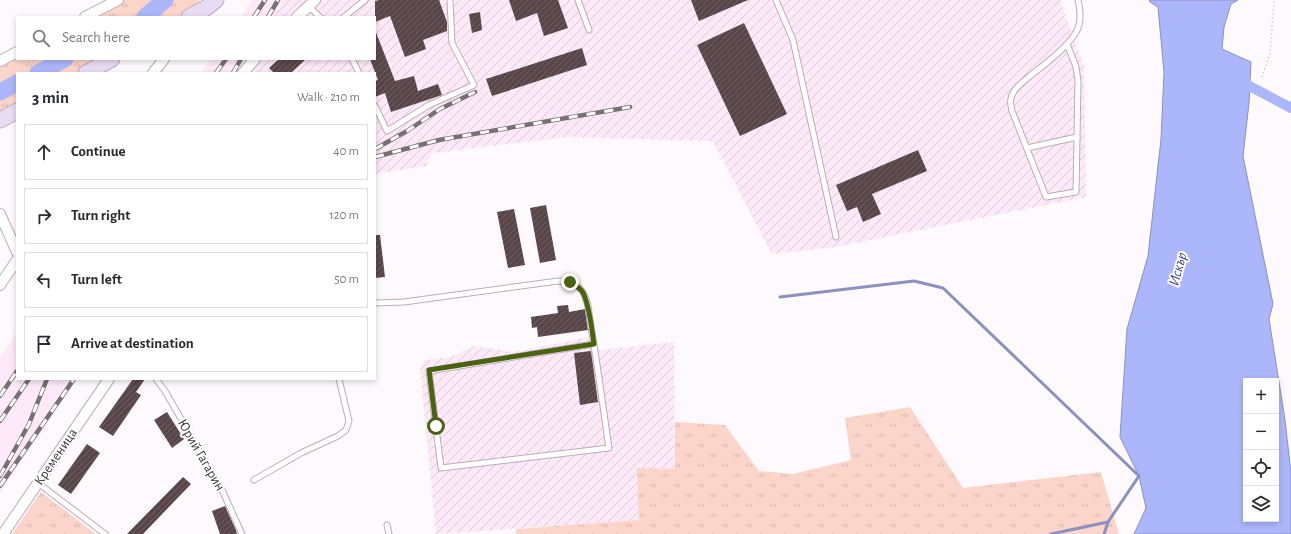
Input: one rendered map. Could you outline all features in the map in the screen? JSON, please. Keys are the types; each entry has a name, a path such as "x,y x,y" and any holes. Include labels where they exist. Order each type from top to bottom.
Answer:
{"street":[{"path":"87,16 118,0"},
{"path":"298,16 312,3"},
{"path":"190,16 205,6"},
{"path":"0,61 16,53"},
{"path":"88,72 110,60"},
{"path":"155,72 163,60"},
{"path":"244,72 254,60"},
{"path":"0,120 16,112"},
{"path":"0,214 16,250"},
{"path":"0,285 16,261"},
{"name":"Кременица","path":"3,534 108,380"}],"lane":[{"path":"345,16 365,0"},
{"path":"376,108 387,131 429,105 474,86 452,44 450,0"},
{"path":"578,0 589,30"},
{"path":"776,0 793,40 836,237"},
{"path":"1066,44 1076,67 1078,81 1076,192 1046,197 1012,112 1010,101 1012,94 1018,86 1055,56 1079,26 1080,14 1078,0"},
{"path":"312,3 319,16"},
{"path":"352,60 358,72"},
{"path":"1027,148 1077,137"},
{"path":"376,303 404,302 558,282 570,282 577,286 583,292 587,302 594,344 609,448 441,468 429,370 594,344"},
{"name":"Юрий Гагарин","path":"157,380 165,391 222,490 242,534"},
{"path":"254,480 301,453 338,436 346,430 349,421 339,380"},
{"path":"38,483 105,534"},
{"path":"387,525 388,534"}],"path":[{"path":"1262,77 1270,53 1274,0"}],"shaded area":[{"path":"252,0 284,0 275,16 242,16"},
{"path":"284,0 1060,0 1084,67 1086,197 835,247 772,254 713,141 567,137 432,153 426,166 376,174 376,72 254,72 257,60 376,60 376,16 275,16"},
{"path":"210,60 248,60 240,72 202,72"},
{"path":"16,334 16,380 76,380 0,493 0,357"},
{"path":"590,337 591,351 674,342 675,469 639,520 436,534 420,367 425,360 452,357 474,346 514,352"}],"green space":[{"path":"118,0 199,0 206,8 191,16 87,16"},
{"path":"16,53 16,60 110,60 88,72 16,72 16,112 0,120 0,61"},
{"path":"910,407 963,488 1101,472 1119,534 516,534 516,529 639,520 637,468 675,469 675,422 725,425 759,471 793,474 851,460 845,418"},
{"path":"41,492 96,534 12,534"}],"water":[{"name":"Искър","path":"1149,0 1238,0 1231,4 1224,27 1222,49 1251,62 1249,103 1243,156 1273,304 1269,319 1278,378 1243,378 1243,522 1279,522 1279,382 1291,473 1291,534 1134,534 1146,508 1139,476 1120,437 1127,329 1148,256 1161,139 1164,72 1158,7"}],"building":[{"path":"439,0 447,22 447,31 423,40 426,49 405,57 390,16 376,22 375,1"},
{"path":"509,0 558,0 568,28 544,36 537,13 516,21"},
{"path":"691,0 748,0 699,21"},
{"path":"480,12 482,30 472,33 469,14"},
{"path":"744,23 787,114 740,136 697,45"},
{"path":"376,33 395,81 414,76 418,91 438,84 442,95 391,112 385,93 376,97 376,81 378,80 370,60 376,60"},
{"path":"582,48 587,65 492,96 486,79"},
{"path":"278,60 305,60 292,72 273,72 269,68"},
{"path":"918,150 927,171 872,194 881,214 863,222 857,207 847,211 836,185"},
{"path":"546,205 556,260 540,263 530,208"},
{"path":"514,209 525,265 508,268 497,212"},
{"path":"376,235 380,235 385,277 376,278"},
{"path":"568,305 569,312 585,309 588,330 538,337 537,327 532,328 531,317 558,313 557,306"},
{"path":"591,351 598,402 580,405 574,353"},
{"path":"132,380 144,380 136,392 141,395 113,436 99,427"},
{"path":"167,412 184,439 172,448 154,420"},
{"path":"87,444 100,453 71,494 58,485"},
{"path":"183,477 191,484 143,534 127,534"},
{"path":"225,506 237,534 220,534 212,511"}],"waterway":[{"path":"146,16 165,0"},
{"path":"40,72 63,60"},
{"path":"1238,80 1291,108"},
{"path":"0,92 16,84"},
{"path":"780,297 914,281 943,288 1139,476 1108,522 1051,534"},
{"path":"1104,534 1108,522"}],"railway":[{"path":"255,16 265,0"},
{"path":"269,16 278,0"},
{"path":"217,72 225,60"},
{"path":"234,72 240,60"},
{"path":"376,148 407,131 440,109 475,92"},
{"path":"376,157 439,140 630,107"},
{"path":"0,396 16,372"},
{"path":"0,421 28,380"},
{"path":"0,476 29,424 47,380"},
{"path":"0,486 73,380"}],"route":[{"path":"436,426 429,370 594,344 587,302 583,292 570,282"}]}
